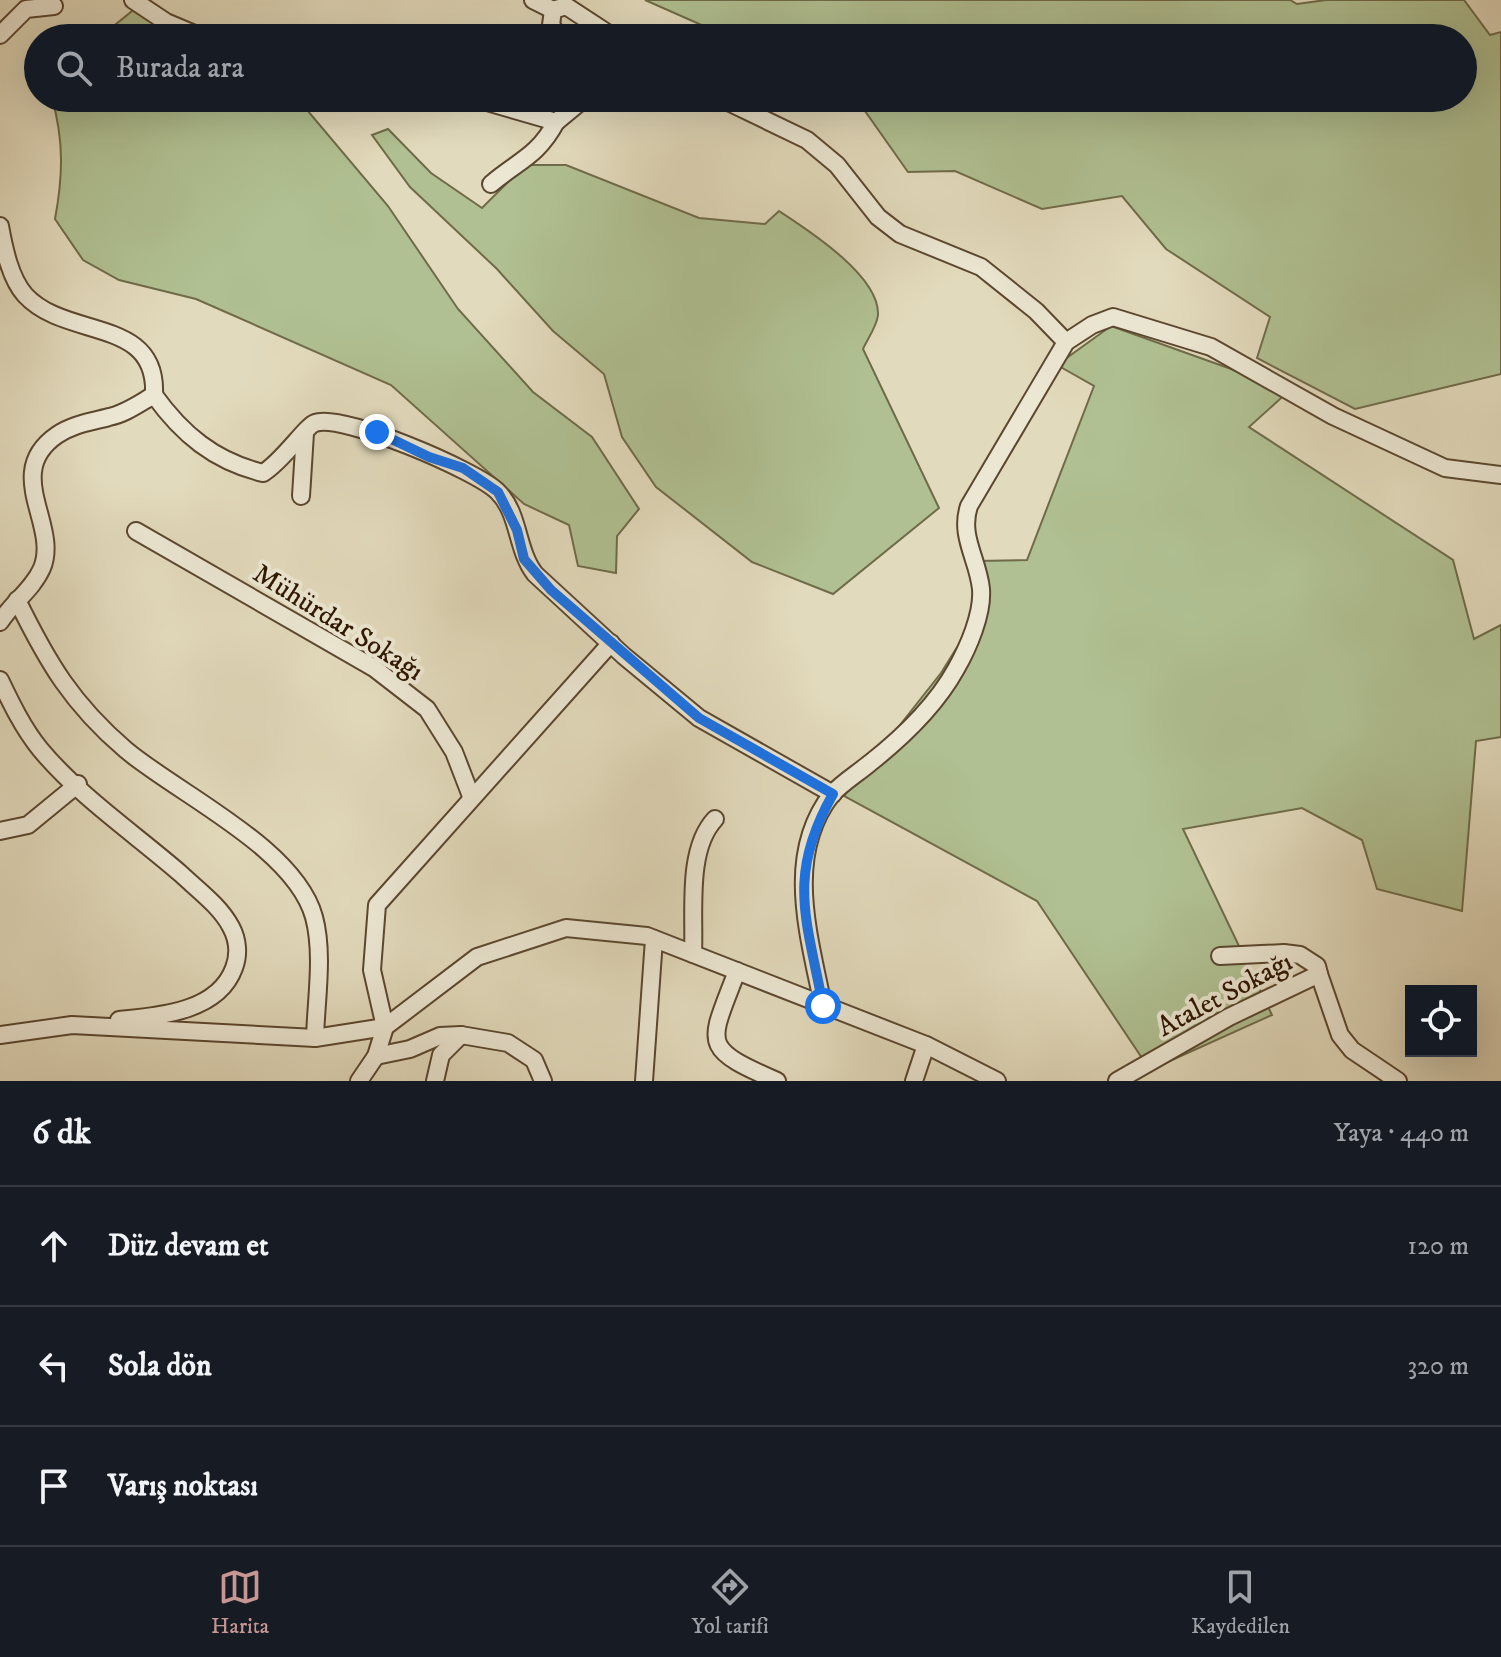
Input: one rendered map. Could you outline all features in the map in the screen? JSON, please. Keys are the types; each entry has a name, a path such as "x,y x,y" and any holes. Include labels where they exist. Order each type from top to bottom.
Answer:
{"street":[{"path":"133,0 171,24"},
{"path":"533,0 553,10 566,6 594,24"},
{"path":"0,35 26,9 54,6"},
{"path":"551,24 553,10"},
{"path":"521,112 556,122"},
{"path":"491,184 510,167 536,153 556,122 568,112"},
{"path":"749,112 807,140 837,165 878,217 900,234 981,267 1036,311 1066,342"},
{"path":"0,226 2,253 25,295 63,321 122,337 143,352 155,373 154,395 178,428 240,467 263,473 285,457 310,424 323,420 377,432 429,457 463,468 498,492 517,530 524,559 551,590 611,643 699,718 833,794"},
{"path":"823,1006 805,909 803,877 807,850 833,794 899,740 932,705 956,669 981,599 965,535 964,521 969,506 1066,342 1092,325 1113,317 1211,347 1333,416 1445,468 1501,475"},
{"path":"0,622 42,567 45,551 33,491 33,471 38,453 56,436 74,426 112,417 154,395"},
{"path":"301,496 305,431"},
{"name":"Mühürdar Sokağı","path":"136,531 374,668 427,709 454,752 471,796"},
{"path":"17,600 57,676 81,707 127,750 255,840 296,883 313,916 315,931 315,1038"},
{"path":"359,1081 376,1056 385,1027 372,970 377,905 471,796 611,643"},
{"path":"0,680 40,749 221,912 233,930 239,955 232,974 217,993 199,1004 157,1016 0,1035"},
{"path":"0,831 28,825 78,784"},
{"path":"693,954 697,861 705,830 715,819"},
{"path":"72,1025 315,1038 385,1027 477,957 522,939 566,928 654,939 926,1045 997,1081"},
{"path":"644,1081 654,939"},
{"path":"1220,956 1300,955 1317,966 1319,974"},
{"path":"737,971 714,1032 716,1046 742,1066 777,1081"},
{"name":"Atalet Sokağı","path":"1117,1081 1229,1017 1311,975 1319,974 1340,1035 1352,1050 1398,1081"},
{"path":"376,1056 410,1049 440,1036 461,1035 508,1043 534,1060 543,1081"},
{"path":"435,1081 441,1055 461,1035"},
{"path":"914,1081 926,1045"}],"green space":[{"path":"645,0 1290,0 1297,4 1326,0 1464,0 1490,35 1501,32 1501,374 1355,409 1257,358 1270,317 1166,249 1122,196 1042,209 955,171 908,172 866,112 1477,112 1477,24 699,24"},
{"path":"137,7 183,24 116,24"},
{"path":"55,112 309,112 388,206 458,309 533,392 592,437 639,509 617,536 616,573 578,566 569,525 524,504 391,385 196,299 119,280 83,260 55,219 60,188 59,129"},
{"path":"388,129 431,173 482,208 525,165 566,165 699,218 765,224 779,211 807,230 855,270 876,300 877,319 863,349 939,508 833,594 752,562 656,487 622,437 604,374 553,331 497,269 410,187 372,135"},
{"path":"1111,326 1290,390 1249,427 1453,560 1474,639 1501,625 1501,737 1476,741 1462,911 1377,889 1362,840 1302,808 1183,829 1272,1015 1150,1070 1037,901 844,796 941,673 982,607 978,561 1027,560 1094,386 1057,365"}],"route":[{"path":"377,432 429,457 463,468 498,492 517,530 524,559 535,574 624,656 699,718 833,794 807,850 803,877 805,909 823,1006"}]}
